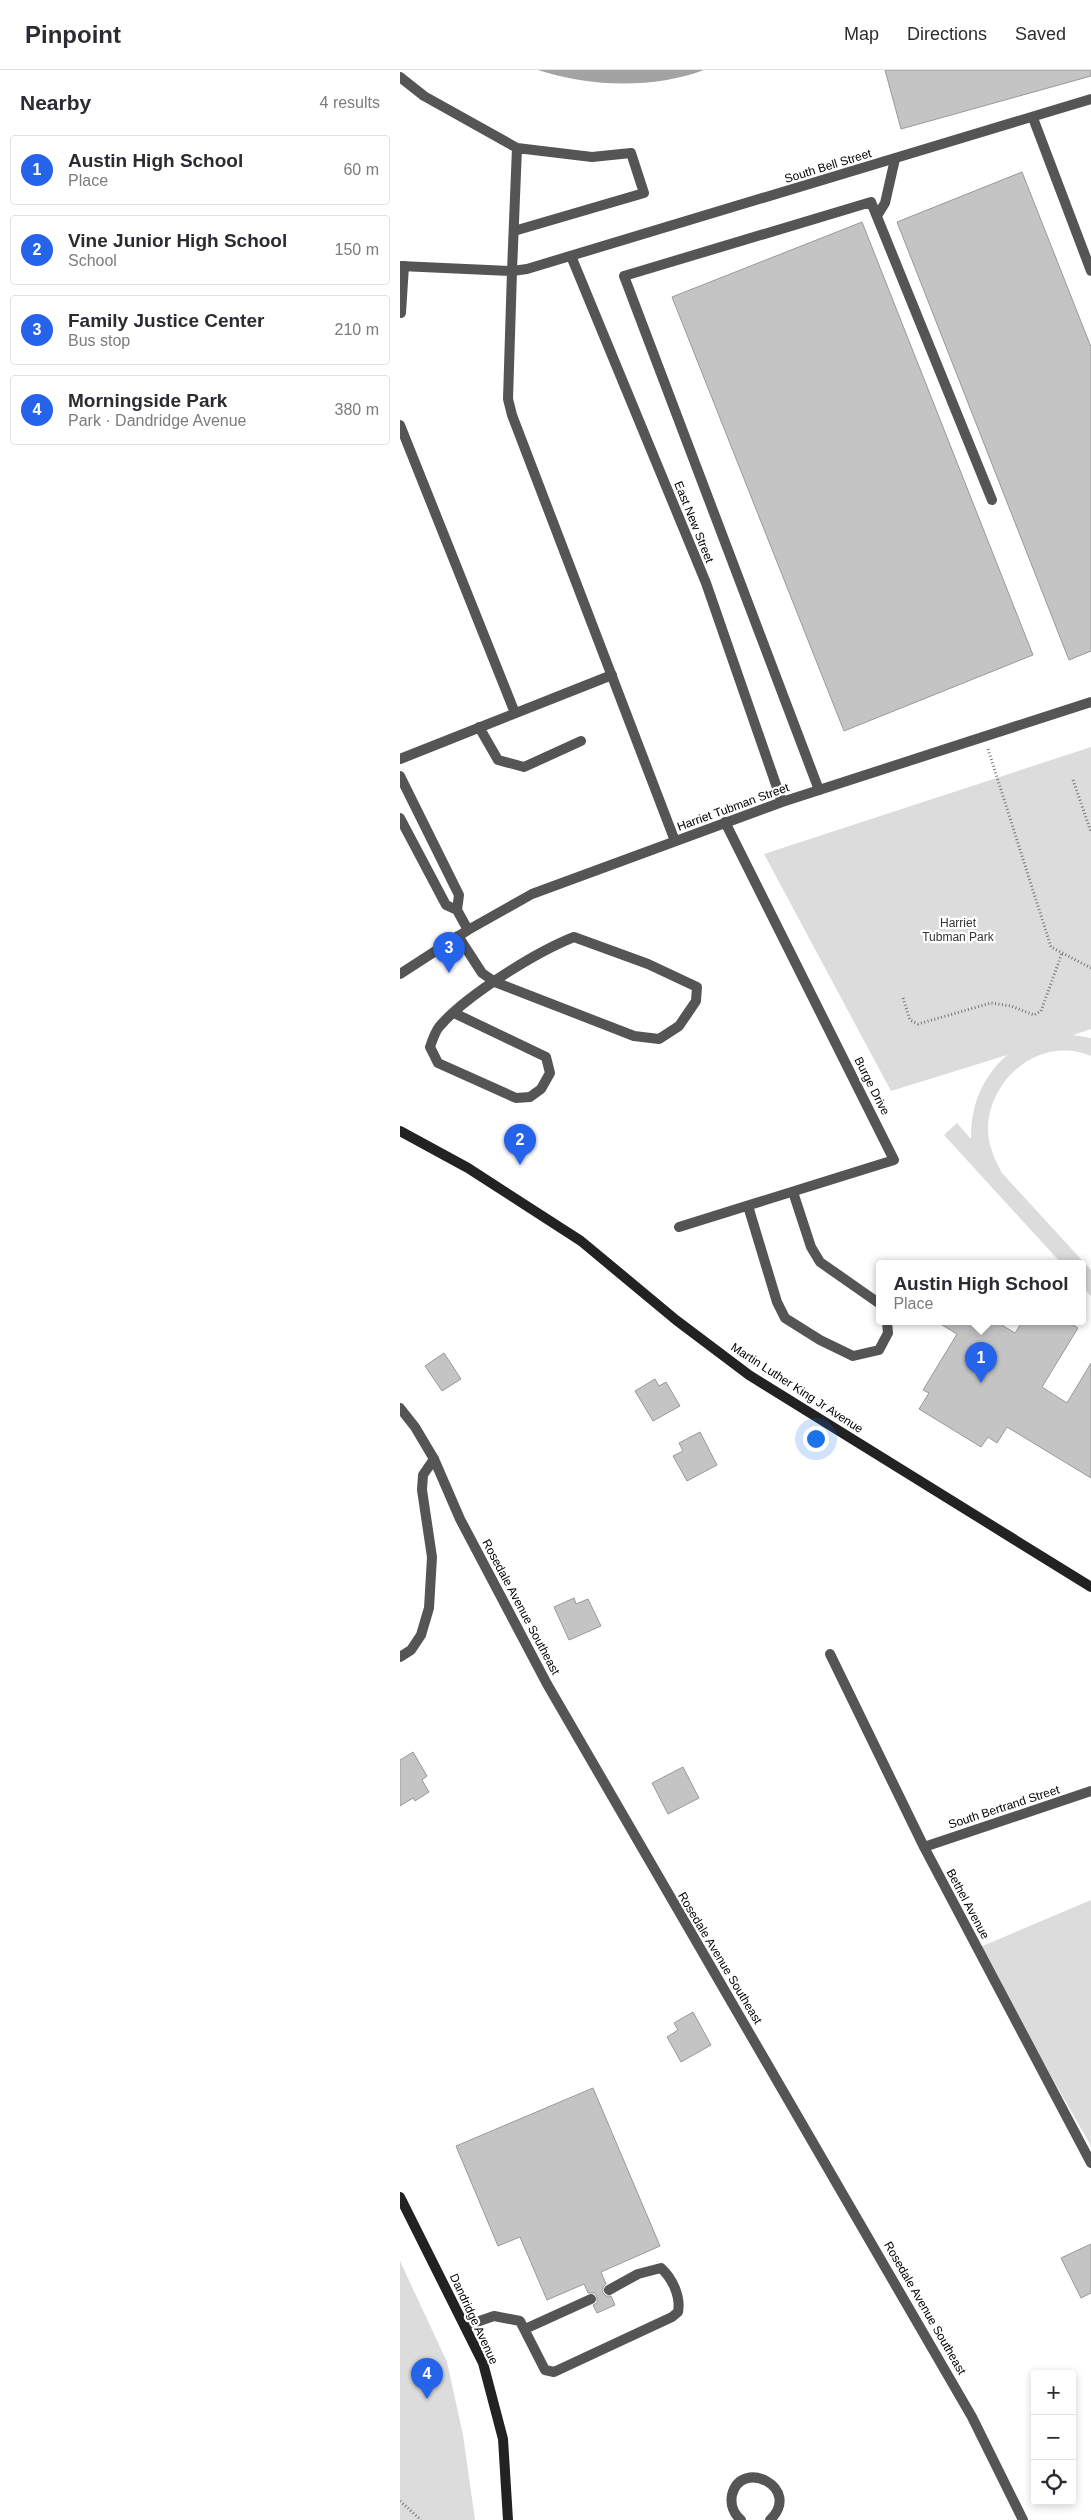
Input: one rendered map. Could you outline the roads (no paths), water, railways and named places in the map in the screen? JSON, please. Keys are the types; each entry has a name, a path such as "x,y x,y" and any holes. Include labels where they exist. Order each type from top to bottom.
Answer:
{"main road":[{"name":"Martin Luther King Jr Avenue","path":"400,1131 468,1168 581,1241 676,1320 749,1375 1091,1587"},
{"name":"Dandridge Avenue","path":"400,2196 484,2363 503,2440 508,2520"}],"street":[{"path":"400,77 424,96 517,148 592,157 630,153 644,193 514,231"},
{"name":"South Bell Street","path":"402,266 512,271 527,269 1091,99"},
{"path":"1032,118 1091,271"},
{"path":"517,148 508,399 512,415 675,841"},
{"path":"877,216 885,203 895,159"},
{"path":"820,790 624,276 871,202 992,500"},
{"name":"East New Street","path":"571,256 706,583 782,802"},
{"path":"401,313 402,266"},
{"path":"400,425 515,713"},
{"path":"400,759 612,675"},
{"name":"Harriet Tubman Street","path":"400,974 458,936 532,894 782,802 1091,702"},
{"path":"479,727 498,760 524,767 581,741"},
{"path":"400,776 459,895 457,910 468,930"},
{"path":"400,818 446,905 457,910"},
{"name":"Burge Drive","path":"680,1227 894,1160 725,822"},
{"path":"454,1012 546,1057 550,1073 541,1089 530,1097 516,1098 438,1063 430,1048 438,1028 454,1012 464,1003 495,982 554,945 574,937 648,964 696,987 696,1001 679,1026 660,1039 634,1036 495,982 482,973 458,936"},
{"path":"794,1192 811,1247 820,1262 876,1301"},
{"path":"748,1206 777,1302 784,1318 820,1340 853,1356 879,1350 888,1333 887,1325"},
{"name":"Rosedale Avenue Southeast","path":"400,1408 415,1427 434,1458 460,1520 547,1684 967,2408 1023,2520"},
{"path":"400,1657 411,1650 421,1635 429,1608 432,1557 422,1490 423,1475 434,1458"},
{"name":"Bethel Avenue","path":"830,1654 924,1847 1091,2163"},
{"name":"South Bertrand Street","path":"924,1847 1091,1792"},
{"path":"465,2326 494,2316 515,2319 526,2328 545,2370 554,2372 672,2317 678,2312 678,2295 667,2273 661,2268 638,2274 608,2290"},
{"path":"526,2328 591,2299"},
{"path":"741,2520 734,2512 732,2497 739,2484 753,2477 768,2481 778,2493 778,2509 770,2520"}],"place":[{"name":"Family Justice Center","path":"449,973"},
{"name":"Vine Junior High School","path":"520,1165"},
{"name":"Austin High School","path":"981,1383"},
{"name":"Morningside Park","path":"427,2399"}],"park label":[{"name":"Harriet Tubman Park","path":"958,930"}]}
